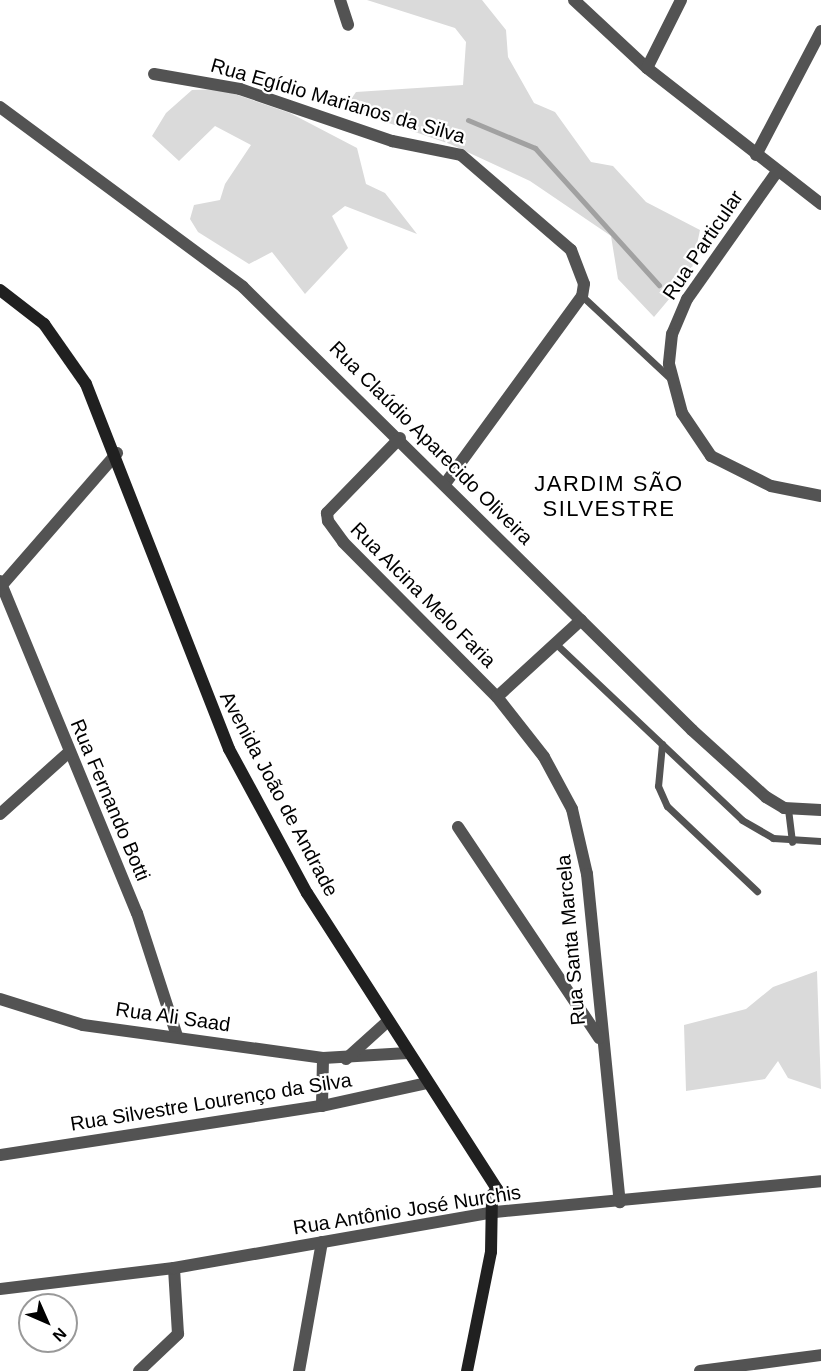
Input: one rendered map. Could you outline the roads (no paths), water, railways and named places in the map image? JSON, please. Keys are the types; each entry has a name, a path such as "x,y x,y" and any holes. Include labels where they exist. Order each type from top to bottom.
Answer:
{"main road":[{"name":"Avenida João de Andrade","path":"0,290 44,324 71,358 117,453 175,620 229,749 307,893 387,1022 497,1189 492,1195 495,1212 467,1371"}],"street":[{"path":"340,0 348,25"},
{"path":"574,0 647,68 776,173 821,204"},
{"path":"647,68 681,0"},
{"path":"756,155 821,31"},
{"name":"Rua Egídio Marianos da Silva","path":"154,74 240,89 476,162 571,250 584,284 582,296"},
{"name":"Rua Claúdio Aparecido Oliveira","path":"0,107 219,267 400,438 692,730 766,797 788,809 821,810"},
{"name":"Rua Particular","path":"776,173 687,300 672,334 672,380 682,413 697,442 726,467 771,486 821,496"},
{"path":"445,484 582,296"},
{"name":"Rua Alcina Melo Faria","path":"400,438 327,513 328,521 497,697"},
{"path":"1,583 117,453"},
{"name":"Rua Fernando Botti","path":"1,583 137,913 177,1036"},
{"path":"497,697 580,620"},
{"name":"Rua Santa Marcela","path":"497,697 559,782 580,835 600,1040 620,1202"},
{"path":"0,813 69,752"},
{"path":"458,827 600,1040"},
{"name":"Rua Ali Saad","path":"0,999 83,1025 177,1036 323,1059 408,1053"},
{"path":"346,1059 387,1022"},
{"path":"322,1106 323,1059"},
{"name":"Rua Silvestre Lourenço da Silva","path":"0,1155 322,1106 428,1083"},
{"name":"Rua Antônio José Nurchis","path":"0,1289 174,1268 495,1212 620,1202 821,1181"},
{"path":"299,1371 322,1242"},
{"path":"138,1371 178,1334 174,1268"},
{"path":"699,1371 821,1355"}],"lane":[{"path":"582,296 672,380"},
{"path":"555,643 742,820 792,842 821,841"},
{"path":"662,744 658,786 667,806 757,891"},
{"path":"788,809 792,842"}],"waterway":[{"path":"468,120 535,148 659,285"}],"district":[{"name":"JARDIM SÃO SILVESTRE","path":"609,496"}]}
